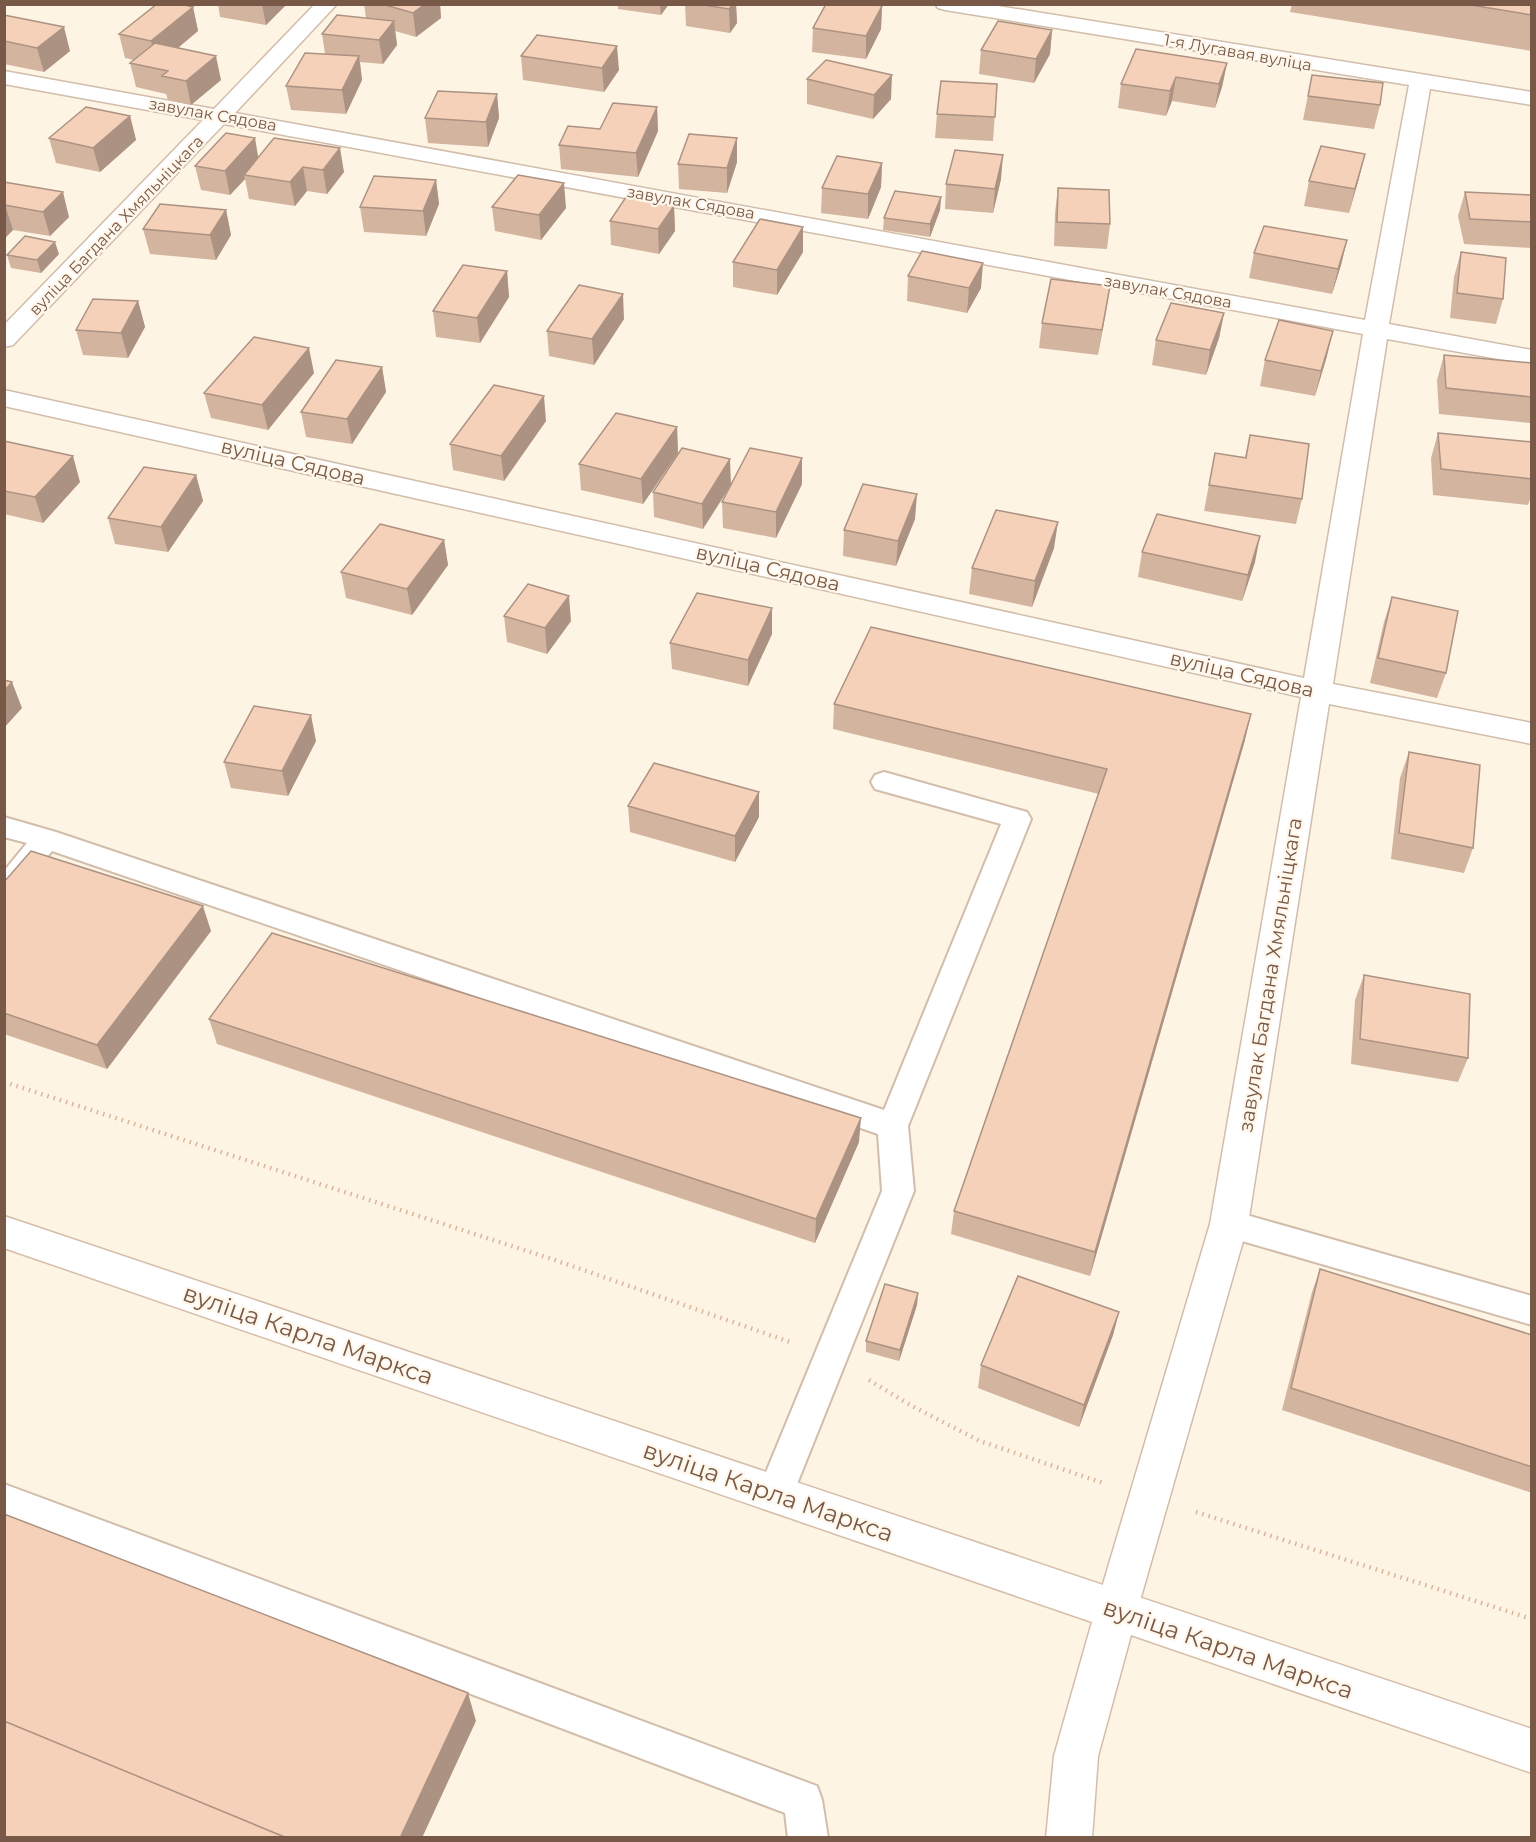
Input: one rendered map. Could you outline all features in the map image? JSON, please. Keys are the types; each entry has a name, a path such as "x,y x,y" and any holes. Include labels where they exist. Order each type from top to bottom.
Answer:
{"street":[{"name":"вуліца Багдана Хмяльніцкага","path":"4,340 327,4"},
{"name":"1-я Лугавая вуліца","path":"945,4 1045,11 1420,82 1532,99"},
{"name":"завулак Сядова","path":"4,77 1377,329"},
{"name":"завулак Багдана Хмяльніцкага","path":"1070,1838 1076,1756 1229,1224 1420,82"},
{"path":"1377,329 1532,358"},
{"name":"вуліца Сядова","path":"4,398 1318,691 1532,734"},
{"name":"вуліца Карла Маркса","path":"5,1233 1532,1751"}],"lane":[{"path":"775,1494 898,1191 893,1126 1017,819 884,782"},
{"path":"4,827 46,839 893,1126"},
{"path":"4,891 46,839"},
{"path":"1229,1224 1532,1311"},
{"path":"4,1500 803,1800 808,1838"}],"path":[{"path":"4,1082 549,1258 832,1356 912,1406 980,1441 1149,1498 1532,1619"}],"building":[{"path":"157,4 180,4 193,7 151,41 119,34"},
{"path":"382,4 425,4 413,13"},
{"path":"698,4 733,4 729,9"},
{"path":"826,4 882,6 866,36 813,28"},
{"path":"1465,4 1532,4 1532,15"},
{"path":"4,15 64,27 37,48 4,41"},
{"path":"337,15 394,21 379,40 322,34"},
{"path":"998,21 1052,30 1036,59 981,50"},
{"path":"537,35 617,46 602,68 521,56"},
{"path":"155,43 216,56 186,81 162,76 168,71 130,63"},
{"path":"1136,49 1227,63 1219,84 1176,77 1170,91 1121,84"},
{"path":"305,53 359,56 342,90 286,86"},
{"path":"826,60 892,75 874,95 807,79"},
{"path":"1312,75 1383,83 1380,105 1308,96"},
{"path":"941,81 997,84 995,117 937,114"},
{"path":"438,91 497,94 486,122 425,118"},
{"path":"613,103 657,107 636,153 559,145 568,126 600,129"},
{"path":"86,107 130,116 93,148 49,138"},
{"path":"226,133 255,138 225,171 195,166"},
{"path":"689,134 737,138 727,168 678,164"},
{"path":"274,138 340,148 323,170 303,167 290,182 244,175"},
{"path":"1321,146 1365,154 1355,189 1309,181"},
{"path":"955,150 1003,155 995,189 946,184"},
{"path":"837,156 882,163 868,194 822,188"},
{"path":"518,175 564,183 539,215 492,207"},
{"path":"374,176 436,180 423,211 360,207"},
{"path":"4,182 63,192 43,212 4,206"},
{"path":"1058,188 1109,190 1110,224 1057,222"},
{"path":"895,191 941,197 930,224 884,218"},
{"path":"1465,192 1532,195 1532,222 1470,219"},
{"path":"626,197 674,206 658,229 610,221"},
{"path":"160,204 226,210 210,235 143,229"},
{"path":"760,219 803,227 777,270 733,262"},
{"path":"1264,226 1347,240 1338,269 1254,253"},
{"path":"25,236 55,242 37,260 7,255"},
{"path":"922,251 983,263 969,288 908,276"},
{"path":"1461,252 1506,258 1503,299 1457,293"},
{"path":"463,265 507,271 477,318 433,311"},
{"path":"1051,279 1110,286 1102,330 1042,323"},
{"path":"579,285 623,294 592,339 547,331"},
{"path":"93,299 138,301 121,333 76,330"},
{"path":"1171,303 1224,313 1210,350 1156,340"},
{"path":"1279,320 1333,331 1321,371 1265,360"},
{"path":"254,337 309,348 262,405 204,393"},
{"path":"1444,355 1532,363 1532,397 1446,388"},
{"path":"336,360 382,367 347,419 301,412"},
{"path":"494,385 544,396 501,456 450,444"},
{"path":"616,413 677,427 641,479 579,464"},
{"path":"1438,433 1532,442 1532,479 1441,469"},
{"path":"1250,435 1309,444 1302,499 1209,485 1215,453 1246,458"},
{"path":"4,441 73,456 35,497 4,491"},
{"path":"682,448 730,459 702,504 653,492"},
{"path":"750,448 802,458 776,512 722,502"},
{"path":"144,467 196,475 161,527 108,518"},
{"path":"863,484 917,494 898,541 844,530"},
{"path":"996,510 1058,522 1035,581 972,568"},
{"path":"1157,514 1260,536 1248,575 1142,552"},
{"path":"380,524 444,540 407,589 341,572"},
{"path":"528,584 569,596 545,628 504,616"},
{"path":"697,593 772,608 748,660 670,643"},
{"path":"1392,597 1458,611 1446,673 1378,658"},
{"path":"871,627 1251,714 1095,1252 954,1211 1107,769 834,704"},
{"path":"4,680 12,682 4,691"},
{"path":"254,706 311,715 282,771 224,762"},
{"path":"1409,752 1480,765 1473,848 1399,833"},
{"path":"654,763 759,792 735,836 628,806"},
{"path":"31,851 203,906 97,1045 4,1013 4,882"},
{"path":"272,933 861,1118 816,1219 209,1019"},
{"path":"1364,975 1470,994 1468,1058 1360,1039"},
{"path":"1320,1269 1532,1335 1532,1467 1291,1388"},
{"path":"1018,1276 1119,1312 1084,1405 981,1365"},
{"path":"885,1284 918,1293 900,1350 866,1341"},
{"path":"4,1514 468,1693 400,1838 287,1838 4,1721"},
{"path":"4,1721 287,1838 4,1838"}]}
